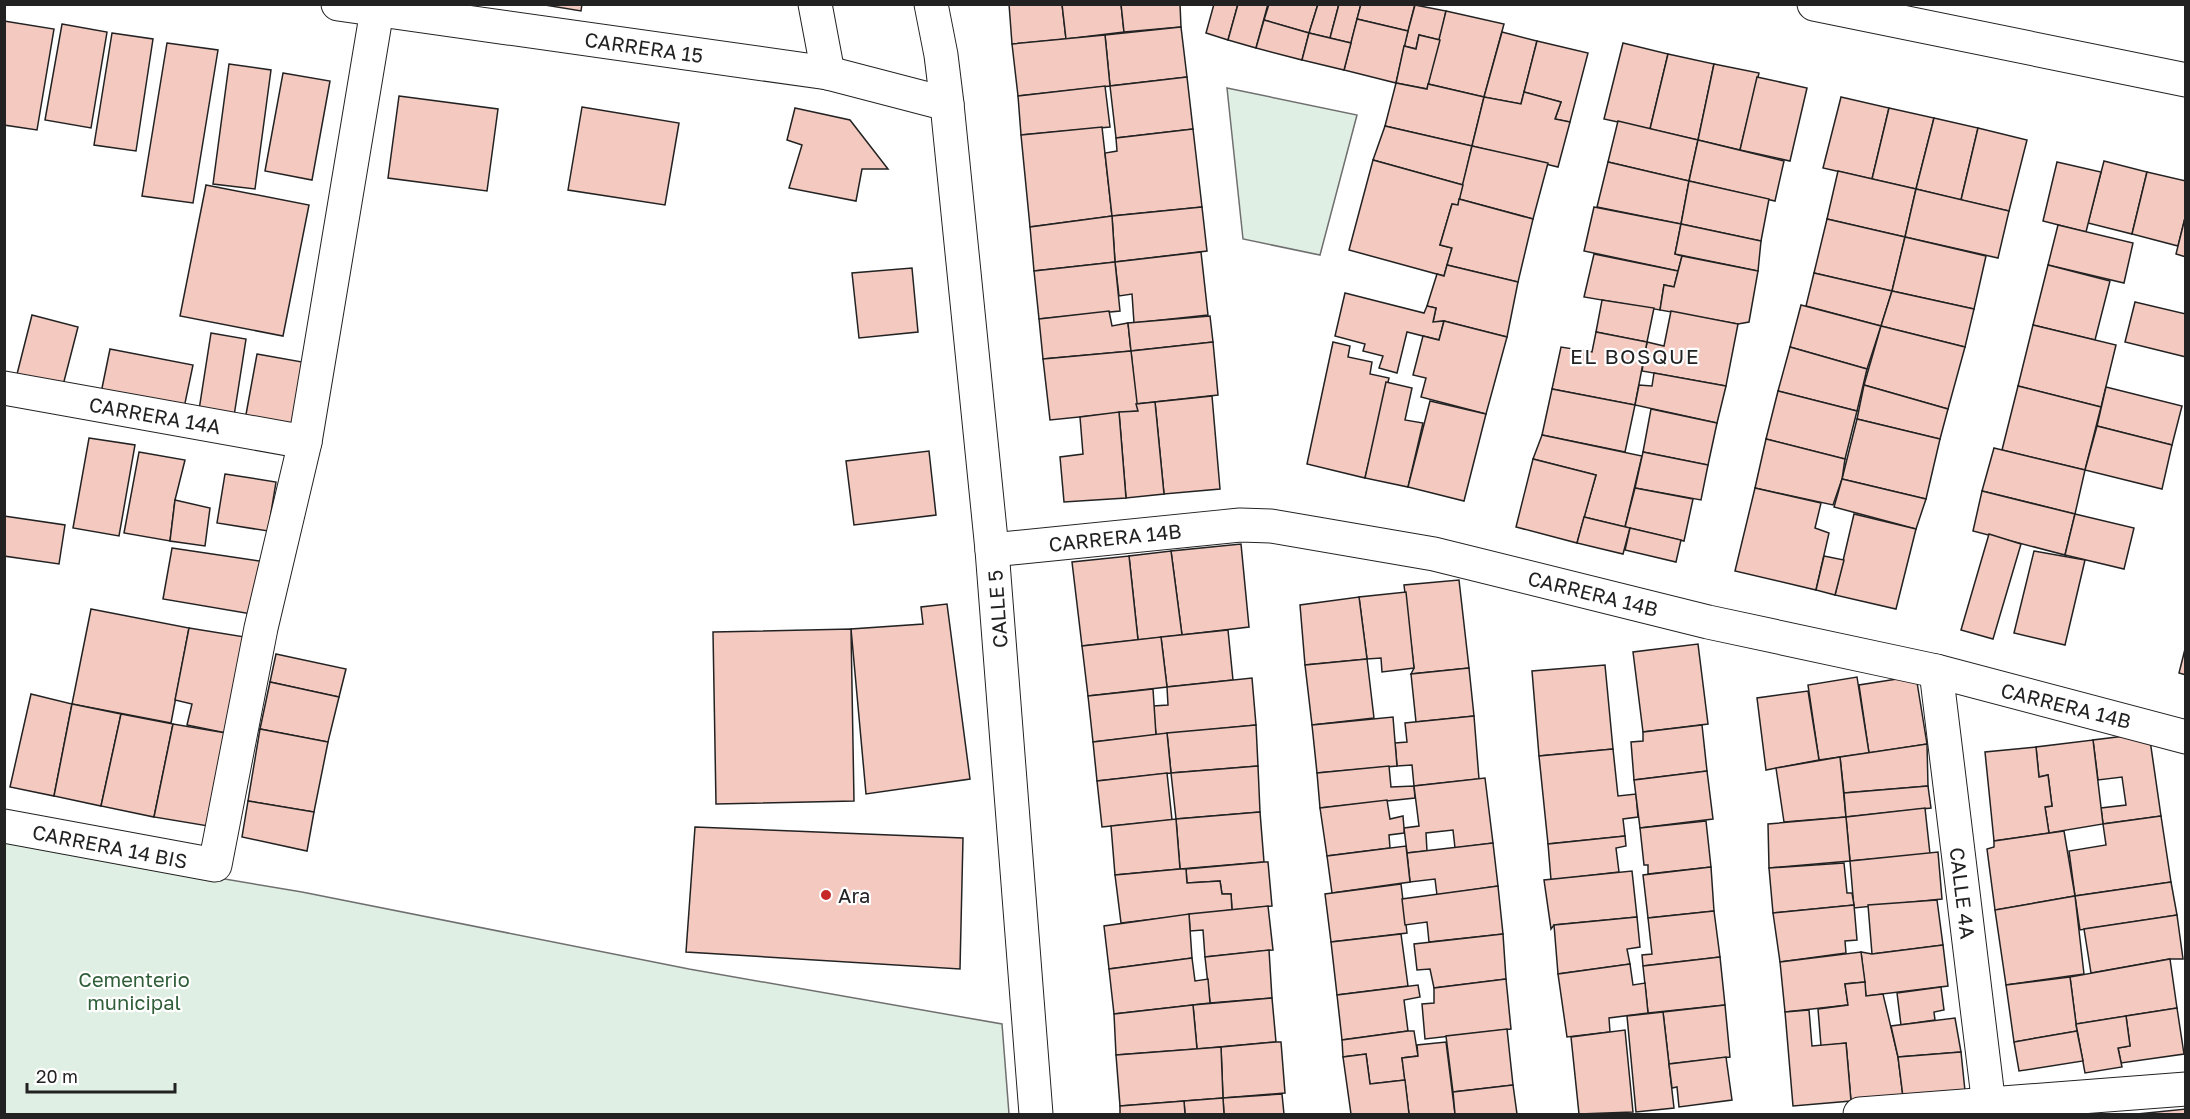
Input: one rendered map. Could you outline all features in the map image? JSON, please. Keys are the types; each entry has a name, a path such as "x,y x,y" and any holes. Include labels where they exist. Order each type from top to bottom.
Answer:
{"street":[{"name":"CARRERA 15","path":"338,4 828,73 947,104"},
{"path":"815,4 828,73"},
{"name":"CALLE 5","path":"931,4 941,55 947,104 992,550 1036,1114"},
{"path":"1814,4 2186,80"},
{"path":"305,442 377,10"},
{"name":"CARRERA 14A","path":"4,388 305,442"},
{"name":"CARRERA 14 BIS","path":"4,826 215,865 261,628 305,442"},
{"name":"CARRERA 14B","path":"992,550 1240,525 1271,526 1434,554 1708,622 1936,671 2185,746"},
{"name":"CALLE 4A","path":"1936,671 1989,1110"},
{"path":"1860,1114 1989,1110 2186,1089"}],"green space":[{"path":"1227,88 1357,115 1320,255 1243,239"},
{"name":"Cementerio municipal","path":"4,842 302,892 689,969 1002,1024 1009,1114 5,1114"}],"building":[{"path":"539,4 582,4 581,11"},
{"path":"1009,4 1062,4 1066,39 1012,44"},
{"path":"1062,4 1121,4 1124,32 1066,39"},
{"path":"1121,4 1180,4 1181,27 1124,32"},
{"path":"1214,4 1238,4 1228,40 1206,33"},
{"path":"1238,4 1268,4 1256,48 1228,40"},
{"path":"1269,4 1318,4 1309,33 1264,20"},
{"path":"1318,4 1339,4 1330,38 1309,33"},
{"path":"1339,4 1361,4 1351,43 1330,38"},
{"path":"1361,4 1415,4 1408,31 1357,19"},
{"path":"1415,5 1446,11 1440,40 1419,35 1416,49 1404,46"},
{"path":"1446,11 1504,24 1484,97 1428,84"},
{"path":"1357,19 1408,31 1396,83 1344,70"},
{"path":"1264,20 1309,33 1302,60 1256,48"},
{"path":"4,21 54,29 37,130 4,125"},
{"path":"62,24 107,32 91,128 45,120"},
{"path":"1181,27 1187,77 1110,86 1105,35"},
{"path":"1502,32 1537,41 1521,104 1484,97"},
{"path":"112,33 153,39 136,151 94,145"},
{"path":"1309,33 1351,43 1344,70 1302,60"},
{"path":"1105,35 1110,86 1018,96 1012,44"},
{"path":"1419,35 1440,40 1427,89 1396,83 1404,46 1416,49"},
{"path":"1537,41 1588,53 1570,122 1555,119 1561,102 1524,92"},
{"path":"167,43 218,50 193,203 142,196"},
{"path":"1623,43 1668,54 1650,129 1604,119"},
{"path":"1668,54 1714,64 1698,140 1650,129"},
{"path":"229,64 271,70 255,189 213,184"},
{"path":"1714,64 1759,73 1740,150 1698,140"},
{"path":"283,73 330,81 312,180 265,171"},
{"path":"1187,77 1193,129 1116,138 1110,86"},
{"path":"1757,77 1807,88 1790,161 1740,150"},
{"path":"1396,83 1427,89 1428,84 1484,97 1472,146 1385,126"},
{"path":"1105,86 1110,127 1021,135 1018,96"},
{"path":"1524,92 1561,102 1555,119 1570,122 1558,167 1472,146 1484,97 1521,104"},
{"path":"399,96 498,109 487,191 388,178"},
{"path":"1841,97 1889,108 1872,179 1823,168"},
{"path":"582,107 679,123 665,205 568,190"},
{"path":"795,108 850,120 888,169 862,169 856,201 789,188 802,145 787,140"},
{"path":"1889,108 1934,118 1916,189 1872,179"},
{"path":"1934,118 1978,128 1961,200 1916,189"},
{"path":"1618,121 1698,140 1689,181 1608,162"},
{"path":"1385,126 1472,146 1463,185 1373,160"},
{"path":"1102,127 1112,216 1030,227 1021,135"},
{"path":"1978,128 2027,140 2009,211 1961,200"},
{"path":"1193,129 1202,207 1112,216 1105,153 1117,151 1116,138"},
{"path":"1698,140 1784,161 1775,201 1689,181"},
{"path":"1472,146 1548,163 1533,219 1459,199"},
{"path":"1373,160 1463,185 1458,205 1452,204 1440,245 1452,248 1444,276 1349,250"},
{"path":"2104,161 2147,172 2132,234 2088,223"},
{"path":"1608,162 1689,181 1681,224 1597,207"},
{"path":"2057,162 2101,172 2086,232 2043,221"},
{"path":"1838,171 1916,189 1905,237 1827,219"},
{"path":"2147,172 2186,181 2186,214 2178,246 2132,234"},
{"path":"1689,181 1769,199 1761,241 1681,224"},
{"path":"206,185 309,205 283,336 180,316"},
{"path":"1916,189 2009,211 1998,258 1905,237"},
{"path":"1459,199 1533,219 1518,282 1447,265 1452,248 1440,245 1452,204 1458,205"},
{"path":"1202,207 1207,251 1115,262 1112,216"},
{"path":"1594,207 1681,224 1675,254 1682,256 1678,271 1584,251"},
{"path":"2186,214 2186,257 2176,254"},
{"path":"1112,216 1115,262 1034,271 1030,227"},
{"path":"1827,219 1905,237 1892,291 1814,273"},
{"path":"1681,224 1761,241 1758,271 1675,254"},
{"path":"2058,225 2133,243 2124,283 2048,265"},
{"path":"1905,237 1986,256 1974,309 1892,291"},
{"path":"1201,252 1208,315 1134,323 1132,294 1119,296 1115,262"},
{"path":"1594,254 1678,271 1674,287 1664,285 1660,310 1584,297"},
{"path":"1682,256 1758,271 1749,322 1738,324 1660,310 1664,285 1674,287"},
{"path":"1115,262 1120,311 1039,319 1034,271"},
{"path":"1447,265 1518,282 1507,337 1444,321 1433,322 1436,308 1427,306 1437,274 1444,276"},
{"path":"2048,265 2110,281 2095,340 2033,325"},
{"path":"912,268 918,332 859,338 852,273"},
{"path":"1814,273 1892,291 1881,326 1806,306"},
{"path":"1892,291 1974,309 1965,347 1881,326"},
{"path":"1345,293 1424,313 1427,306 1436,308 1433,322 1444,321 1439,340 1407,332 1397,373 1379,368 1383,356 1363,351 1365,344 1335,336"},
{"path":"1602,300 1654,308 1647,342 1596,332"},
{"path":"2135,302 2186,314 2186,357 2125,342"},
{"path":"1801,305 1881,326 1867,369 1790,347"},
{"path":"1109,311 1112,326 1128,323 1131,351 1043,359 1039,319"},
{"path":"1671,311 1738,324 1726,386 1642,371 1647,342 1664,346"},
{"path":"32,315 78,327 61,393 15,382"},
{"path":"1210,316 1213,342 1131,351 1128,323"},
{"path":"1444,321 1507,337 1486,414 1421,397 1426,378 1413,375 1423,336 1439,340"},
{"path":"2033,325 2116,345 2101,407 2018,386"},
{"path":"1881,326 1965,347 1948,409 1864,385"},
{"path":"1596,332 1647,342 1635,405 1552,389 1561,347 1592,352"},
{"path":"211,333 246,339 234,416 199,410"},
{"path":"1213,342 1218,395 1136,404 1131,351"},
{"path":"1333,342 1350,346 1348,357 1372,362 1370,374 1389,378 1365,478 1307,464"},
{"path":"1790,347 1867,369 1857,411 1778,391"},
{"path":"110,349 193,365 184,408 101,393"},
{"path":"1131,351 1138,411 1050,420 1043,359"},
{"path":"257,354 308,363 297,428 245,420"},
{"path":"1654,373 1726,386 1717,423 1635,405 1639,385 1652,386"},
{"path":"1386,382 1412,388 1405,420 1423,423 1408,487 1365,478"},
{"path":"1864,385 1948,409 1940,439 1857,419"},
{"path":"2018,386 2101,407 2085,470 2002,450"},
{"path":"2106,387 2182,406 2172,445 2097,426"},
{"path":"1552,389 1635,405 1625,452 1542,435"},
{"path":"1778,391 1857,411 1845,459 1766,439"},
{"path":"1212,396 1220,489 1164,494 1155,402"},
{"path":"1430,401 1486,414 1464,501 1408,487"},
{"path":"1155,402 1164,494 1126,498 1119,412 1138,411 1136,404"},
{"path":"1651,409 1717,423 1708,465 1643,452"},
{"path":"1119,412 1126,498 1064,502 1060,457 1083,454 1080,417"},
{"path":"1857,419 1940,439 1926,499 1842,479"},
{"path":"2097,426 2172,445 2162,489 2085,470"},
{"path":"1542,435 1642,456 1625,527 1584,517 1596,475 1533,459"},
{"path":"89,438 135,445 119,536 73,528"},
{"path":"1766,439 1845,459 1842,479 1833,505 1755,488"},
{"path":"1994,448 2085,470 2075,514 1982,491"},
{"path":"929,451 936,515 854,525 846,461"},
{"path":"139,452 185,460 175,500 170,541 124,533"},
{"path":"1643,452 1708,465 1701,500 1635,488"},
{"path":"1533,459 1596,475 1577,543 1516,527"},
{"path":"225,474 276,482 268,531 217,523"},
{"path":"1842,479 1926,499 1916,529 1834,507"},
{"path":"1635,488 1693,499 1684,541 1625,527"},
{"path":"1755,488 1821,503 1815,528 1829,533 1816,590 1735,571"},
{"path":"1982,491 2075,514 2065,555 1973,531"},
{"path":"175,500 210,508 205,546 170,541"},
{"path":"1854,514 1916,529 1896,609 1835,595"},
{"path":"2075,514 2134,528 2124,569 2065,555"},
{"path":"4,516 65,525 59,564 4,556"},
{"path":"1584,517 1630,528 1623,554 1577,543"},
{"path":"1630,528 1681,540 1676,562 1625,550"},
{"path":"1989,534 2021,544 1993,639 1961,630"},
{"path":"1241,544 1249,627 1182,635 1171,551"},
{"path":"172,548 273,563 264,616 163,599"},
{"path":"1171,551 1182,635 1138,640 1129,556"},
{"path":"2034,551 2085,560 2065,645 2014,633"},
{"path":"1129,556 1138,640 1082,646 1072,562"},
{"path":"1824,556 1844,560 1835,595 1816,590"},
{"path":"1459,580 1469,668 1411,674 1414,668 1404,585"},
{"path":"1406,592 1414,668 1382,672 1381,658 1367,659 1359,597"},
{"path":"1359,597 1367,659 1305,665 1300,605"},
{"path":"947,604 970,779 866,794 851,629 923,624 921,607"},
{"path":"91,609 189,628 171,723 72,704"},
{"path":"189,628 245,637 226,733 187,725 192,704 175,700"},
{"path":"851,629 854,801 716,804 713,632"},
{"path":"1228,630 1233,680 1167,687 1161,637"},
{"path":"1161,637 1167,687 1088,696 1082,646"},
{"path":"1698,644 1708,724 1643,732 1633,652"},
{"path":"2186,649 2186,675 2179,673"},
{"path":"276,654 346,669 339,697 270,682"},
{"path":"1367,659 1374,718 1312,725 1305,665"},
{"path":"1605,665 1613,749 1539,756 1532,671"},
{"path":"1469,668 1474,716 1416,722 1411,674"},
{"path":"1916,676 1927,744 1869,753 1859,685"},
{"path":"1857,677 1869,753 1819,760 1808,685"},
{"path":"1252,678 1256,725 1156,735 1153,706 1168,705 1167,687"},
{"path":"270,682 339,697 328,742 260,729"},
{"path":"1153,689 1156,735 1093,742 1088,696"},
{"path":"1808,691 1819,760 1766,770 1757,698"},
{"path":"31,694 72,704 54,796 10,787"},
{"path":"72,704 121,714 101,806 54,796"},
{"path":"121,714 173,724 154,817 101,806"},
{"path":"1474,716 1479,779 1414,786 1412,765 1397,766 1395,743 1407,742 1405,723"},
{"path":"1393,717 1397,766 1317,773 1312,725"},
{"path":"173,724 226,733 208,826 154,817"},
{"path":"1256,725 1258,766 1171,773 1167,733"},
{"path":"1702,725 1707,771 1634,780 1631,742 1643,741 1643,732"},
{"path":"260,729 328,742 314,812 248,801"},
{"path":"1167,733 1171,773 1097,781 1093,742"},
{"path":"2149,733 2161,816 2103,824 2101,808 2126,805 2122,777 2098,780 2093,740"},
{"path":"2093,740 2103,824 2049,833 2045,807 2052,806 2048,775 2039,777 2036,747"},
{"path":"1927,744 1928,786 1844,793 1840,757"},
{"path":"2036,747 2039,777 2048,775 2052,806 2045,807 2049,833 1994,841 1985,752"},
{"path":"1613,749 1618,796 1636,794 1638,817 1623,819 1625,836 1548,844 1539,756"},
{"path":"1840,757 1846,817 1784,822 1776,768"},
{"path":"1258,766 1260,812 1176,819 1171,773"},
{"path":"1389,766 1391,787 1414,786 1415,798 1320,808 1317,773"},
{"path":"1707,771 1713,819 1640,828 1634,780"},
{"path":"1167,773 1172,820 1102,827 1097,781"},
{"path":"1485,778 1493,843 1455,848 1453,830 1426,833 1427,851 1407,853 1404,828 1419,826 1414,786"},
{"path":"1928,786 1931,808 1846,817 1844,793"},
{"path":"1387,800 1390,819 1403,816 1404,828 1404,833 1389,835 1390,848 1327,856 1320,808"},
{"path":"248,801 314,812 307,851 242,837"},
{"path":"1925,808 1930,854 1850,861 1846,817"},
{"path":"1260,812 1264,862 1180,869 1176,819"},
{"path":"2161,816 2171,882 2075,896 2069,851 2106,845 2103,824"},
{"path":"1846,817 1850,861 1769,868 1768,824"},
{"path":"1176,819 1180,869 1115,875 1111,826"},
{"path":"1706,821 1711,867 1648,874 1648,865 1644,865 1640,828"},
{"name":"Ara","path":"695,827 963,838 960,969 686,952"},
{"path":"2064,831 2075,896 1995,910 1987,849 1994,847 1994,841"},
{"path":"1625,836 1626,846 1616,848 1619,872 1551,880 1548,844"},
{"path":"1493,843 1498,886 1437,895 1435,879 1410,882 1407,853"},
{"path":"1406,846 1410,882 1332,893 1327,856"},
{"path":"1938,852 1942,899 1854,908 1850,861"},
{"path":"1268,862 1272,906 1232,910 1231,894 1222,894 1220,881 1187,883 1186,869"},
{"path":"1844,863 1847,893 1852,893 1854,905 1773,913 1769,868"},
{"path":"1711,867 1714,911 1648,918 1643,875"},
{"path":"1186,869 1187,883 1220,881 1222,894 1231,894 1232,910 1121,923 1115,875"},
{"path":"1632,871 1637,917 1554,925 1551,929 1544,880"},
{"path":"2171,882 2177,915 2080,930 2075,896"},
{"path":"1401,884 1407,933 1331,942 1325,894"},
{"path":"1498,886 1503,934 1429,942 1427,922 1405,925 1402,899"},
{"path":"2075,896 2084,974 2006,985 1995,910"},
{"path":"1937,900 1943,945 1872,954 1868,905"},
{"path":"1854,905 1857,940 1845,941 1846,953 1780,962 1773,913"},
{"path":"1268,906 1273,950 1205,957 1203,930 1190,931 1189,914"},
{"path":"1714,911 1720,957 1643,966 1642,955 1652,954 1648,918"},
{"path":"1189,914 1192,958 1109,969 1104,926"},
{"path":"2177,915 2183,959 2170,959 2091,973 2084,929"},
{"path":"1637,917 1640,947 1627,949 1630,964 1558,974 1554,925"},
{"path":"1401,934 1408,986 1337,995 1331,942"},
{"path":"1503,934 1506,979 1434,988 1430,969 1417,970 1414,944"},
{"path":"1943,945 1948,986 1866,996 1861,952 1872,954"},
{"path":"1269,950 1272,998 1210,1003 1205,957"},
{"path":"1861,952 1865,982 1845,984 1848,1005 1785,1012 1780,962"},
{"path":"1720,957 1725,1005 1648,1013 1643,966"},
{"path":"1192,958 1195,981 1208,979 1210,1003 1114,1014 1109,969"},
{"path":"2170,959 2177,1008 2076,1024 2070,977"},
{"path":"1630,964 1633,985 1645,983 1648,1013 1609,1018 1610,1032 1567,1037 1558,974"},
{"path":"2070,977 2077,1031 2014,1042 2006,985"},
{"path":"1506,979 1511,1029 1425,1039 1422,1004 1434,1003 1434,988"},
{"path":"1865,982 1866,996 1883,994 1898,1057 1903,1097 1851,1101 1846,1043 1821,1046 1818,1009 1848,1005 1845,984"},
{"path":"1418,985 1420,997 1404,1000 1408,1031 1342,1040 1337,995"},
{"path":"1941,987 1944,1010 1934,1012 1935,1020 1901,1025 1897,993"},
{"path":"1272,998 1276,1042 1197,1049 1193,1005"},
{"path":"1193,1005 1197,1049 1116,1055 1114,1014"},
{"path":"1725,1005 1730,1057 1669,1064 1663,1012"},
{"path":"2177,1008 2184,1054 2121,1063 2118,1048 2130,1046 2126,1016"},
{"path":"1809,1010 1812,1046 1846,1043 1851,1101 1793,1106 1785,1012"},
{"path":"1663,1012 1674,1108 1636,1112 1627,1016"},
{"path":"2126,1016 2130,1046 2118,1048 2122,1067 2085,1073 2076,1024"},
{"path":"1955,1018 1961,1052 1898,1057 1891,1026"},
{"path":"1507,1029 1513,1085 1453,1092 1446,1036"},
{"path":"1625,1030 1633,1112 1579,1114 1571,1037"},
{"path":"1414,1031 1418,1056 1402,1058 1405,1080 1370,1084 1366,1054 1343,1057 1342,1040"},
{"path":"2077,1031 2083,1061 2019,1071 2014,1042"},
{"path":"1281,1042 1285,1093 1223,1098 1221,1047"},
{"path":"1446,1042 1455,1114 1409,1114 1402,1058 1418,1056 1417,1045"},
{"path":"1221,1047 1223,1098 1120,1106 1116,1055"},
{"path":"1961,1052 1965,1091 1903,1097 1898,1057"},
{"path":"1366,1054 1370,1084 1405,1080 1409,1114 1351,1114 1343,1057"},
{"path":"1726,1057 1732,1100 1679,1107 1677,1087 1672,1088 1669,1064"},
{"path":"1513,1085 1517,1114 1455,1114 1453,1092"},
{"path":"1282,1094 1284,1114 1224,1114 1223,1098"},
{"path":"1223,1098 1224,1114 1185,1114 1184,1101"},
{"path":"1184,1101 1185,1114 1120,1114 1120,1106"},
{"path":"2186,1109 2186,1114 2137,1114"}],"place":[{"name":"Ara","path":"826,895"}],"district":[{"name":"EL BOSQUE","path":"1635,356"}]}
